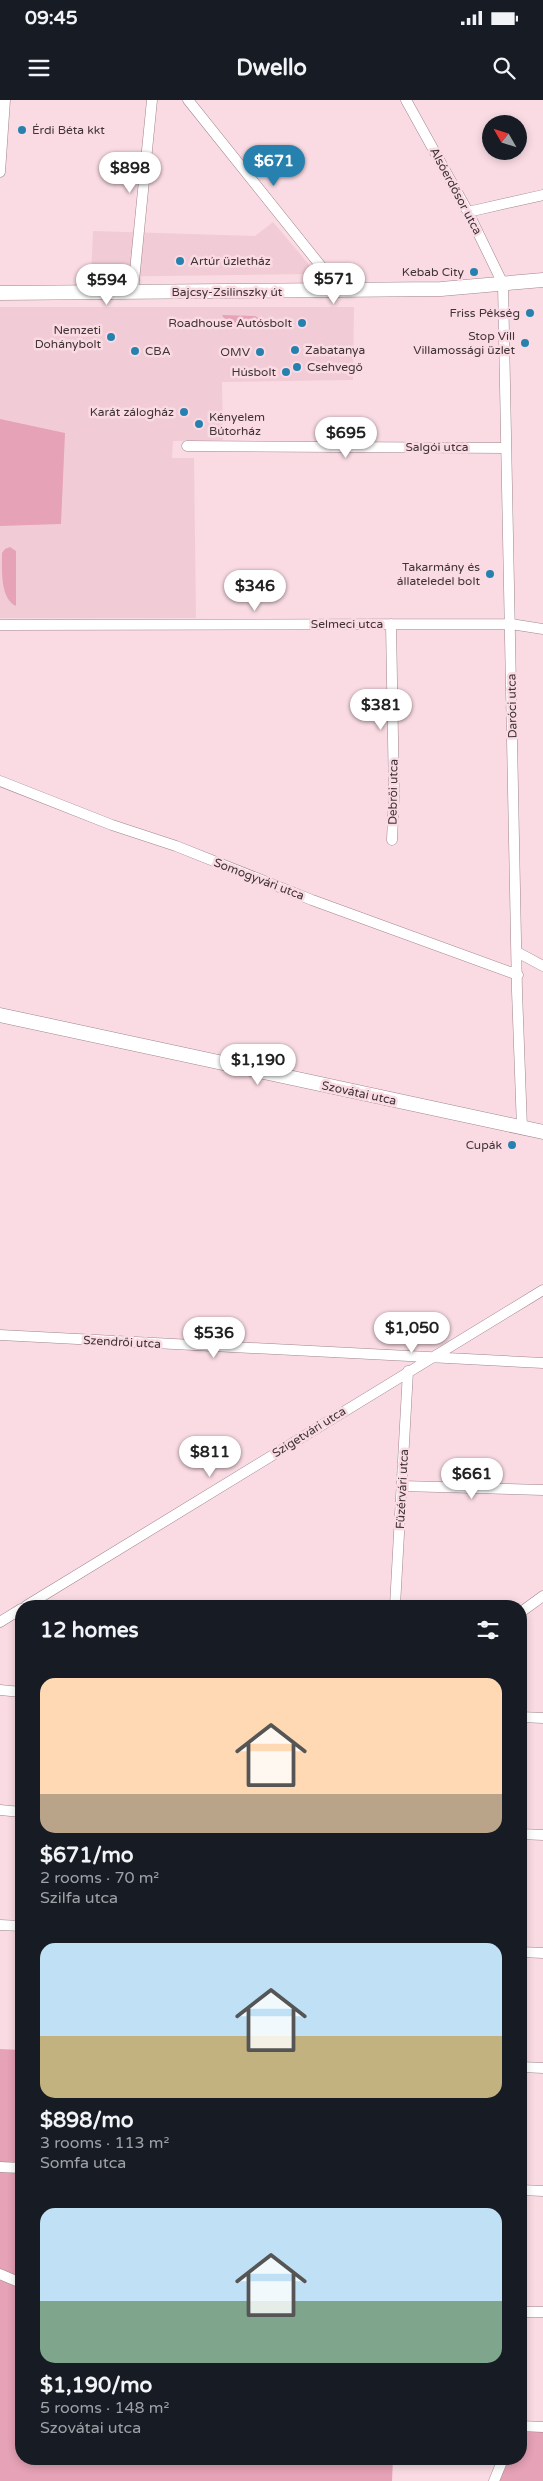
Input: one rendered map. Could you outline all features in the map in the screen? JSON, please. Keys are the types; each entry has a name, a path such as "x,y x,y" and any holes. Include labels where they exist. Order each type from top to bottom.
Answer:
{"street":[{"path":"0,172 5,100"},
{"path":"133,292 152,100"},
{"path":"188,100 340,290"},
{"name":"Alsóerdősor utca","path":"406,100 468,212 503,284"},
{"path":"468,212 543,195"},
{"name":"Bajcsy-Zsilinszky út","path":"0,293 243,293 441,289 543,280"},
{"name":"Daróci utca","path":"503,284 522,1128"},
{"name":"Salgói utca","path":"187,446 506,448"},
{"name":"Selmeci utca","path":"0,624 511,624 543,629"},
{"name":"Debrői utca","path":"391,624 394,795 392,840"},
{"name":"Somogyvári utca","path":"0,781 112,825 176,846 312,900 518,975"},
{"path":"517,952 543,966"},
{"name":"Szovátai utca","path":"0,1016 543,1132"},
{"name":"Szigetvári utca","path":"36,1600 543,1290"},
{"name":"Szendrői utca","path":"0,1336 543,1363"},
{"name":"Füzérvári utca","path":"395,1600 408,1371"},
{"path":"402,1486 543,1490"},
{"path":"527,1608 543,1596"},
{"path":"0,1622 15,1613"},
{"path":"0,1690 15,1691"},
{"path":"527,1717 543,1718"},
{"path":"0,1810 15,1811"},
{"path":"527,1834 543,1835"},
{"path":"0,1925 15,1926"},
{"path":"527,1952 543,1952"},
{"path":"527,2067 543,2068"},
{"path":"0,2167 15,2168"},
{"path":"527,2190 543,2191"},
{"path":"0,2274 15,2280"},
{"path":"527,2312 543,2312"},
{"path":"527,2426 543,2427"},
{"path":"494,2481 501,2465"}],"shaded area":[{"path":"273,222 317,274 91,277 93,231 255,236"},
{"path":"0,307 354,307 353,380 222,382 223,440 173,441 172,458 194,458 196,618 0,618"},
{"path":"222,315 255,316 268,324 260,324 260,328 243,328 227,323"},
{"path":"0,419 65,433 61,524 0,526"},
{"path":"10,547 16,551 16,606 7,597 3,583 2,553"},
{"path":"0,2049 15,2050 15,2465 393,2465 392,2481 0,2481"},
{"path":"527,2429 543,2430 543,2481 490,2481 497,2465 527,2465"}],"place":[{"name":"Érdi Béta kkt","path":"22,130"},
{"name":"Artúr üzletház","path":"180,261"},
{"name":"Kebab City","path":"474,272"},
{"name":"Friss Pékség","path":"530,313"},
{"name":"Roadhouse Autósbolt","path":"302,323"},
{"name":"Nemzeti Dohánybolt","path":"111,337"},
{"name":"Stop Vill Villamossági üzlet","path":"525,343"},
{"name":"Zabatanya","path":"295,350"},
{"name":"CBA","path":"135,351"},
{"name":"OMV","path":"260,352"},
{"name":"Csehvegő","path":"297,367"},
{"name":"Húsbolt","path":"286,372"},
{"name":"Karát zálogház","path":"184,412"},
{"name":"Kényelem Bútorház","path":"199,424"},
{"name":"Takarmány és állateledel bolt","path":"490,574"},
{"name":"Cupák","path":"512,1145"}]}
